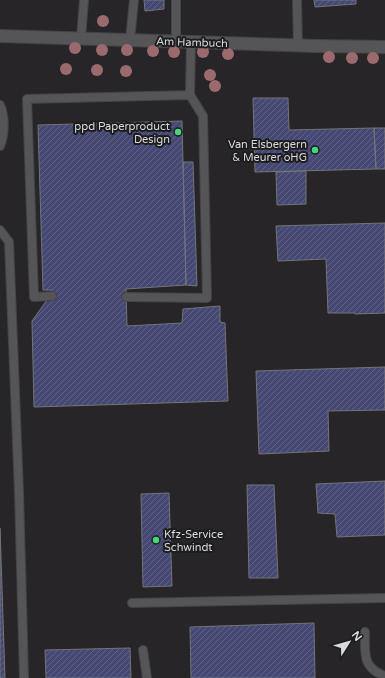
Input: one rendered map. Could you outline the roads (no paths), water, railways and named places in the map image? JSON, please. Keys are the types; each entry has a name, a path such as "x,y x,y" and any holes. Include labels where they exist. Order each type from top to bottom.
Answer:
{"street":[{"name":"Am Hambuch","path":"0,36 385,47"}],"lane":[{"path":"81,38 84,0"},
{"path":"130,40 134,0"},
{"path":"176,0 176,41"},
{"path":"297,0 298,45"},
{"path":"126,297 207,298 203,116 190,95 192,42"},
{"path":"52,296 34,297 27,99 190,95"},
{"path":"0,104 2,109 4,134 0,146"},
{"path":"0,230 9,242 20,492 24,678"},
{"path":"132,603 385,598"},
{"path":"365,632 365,659 372,668 385,676"},
{"path":"143,650 148,678"}],"place":[{"name":"ppd Paperproduct Design","path":"178,132"},
{"name":"Van Elsbergern & Meurer oHG","path":"315,150"},
{"name":"Kfz-Service Schwindt","path":"156,540"}]}
